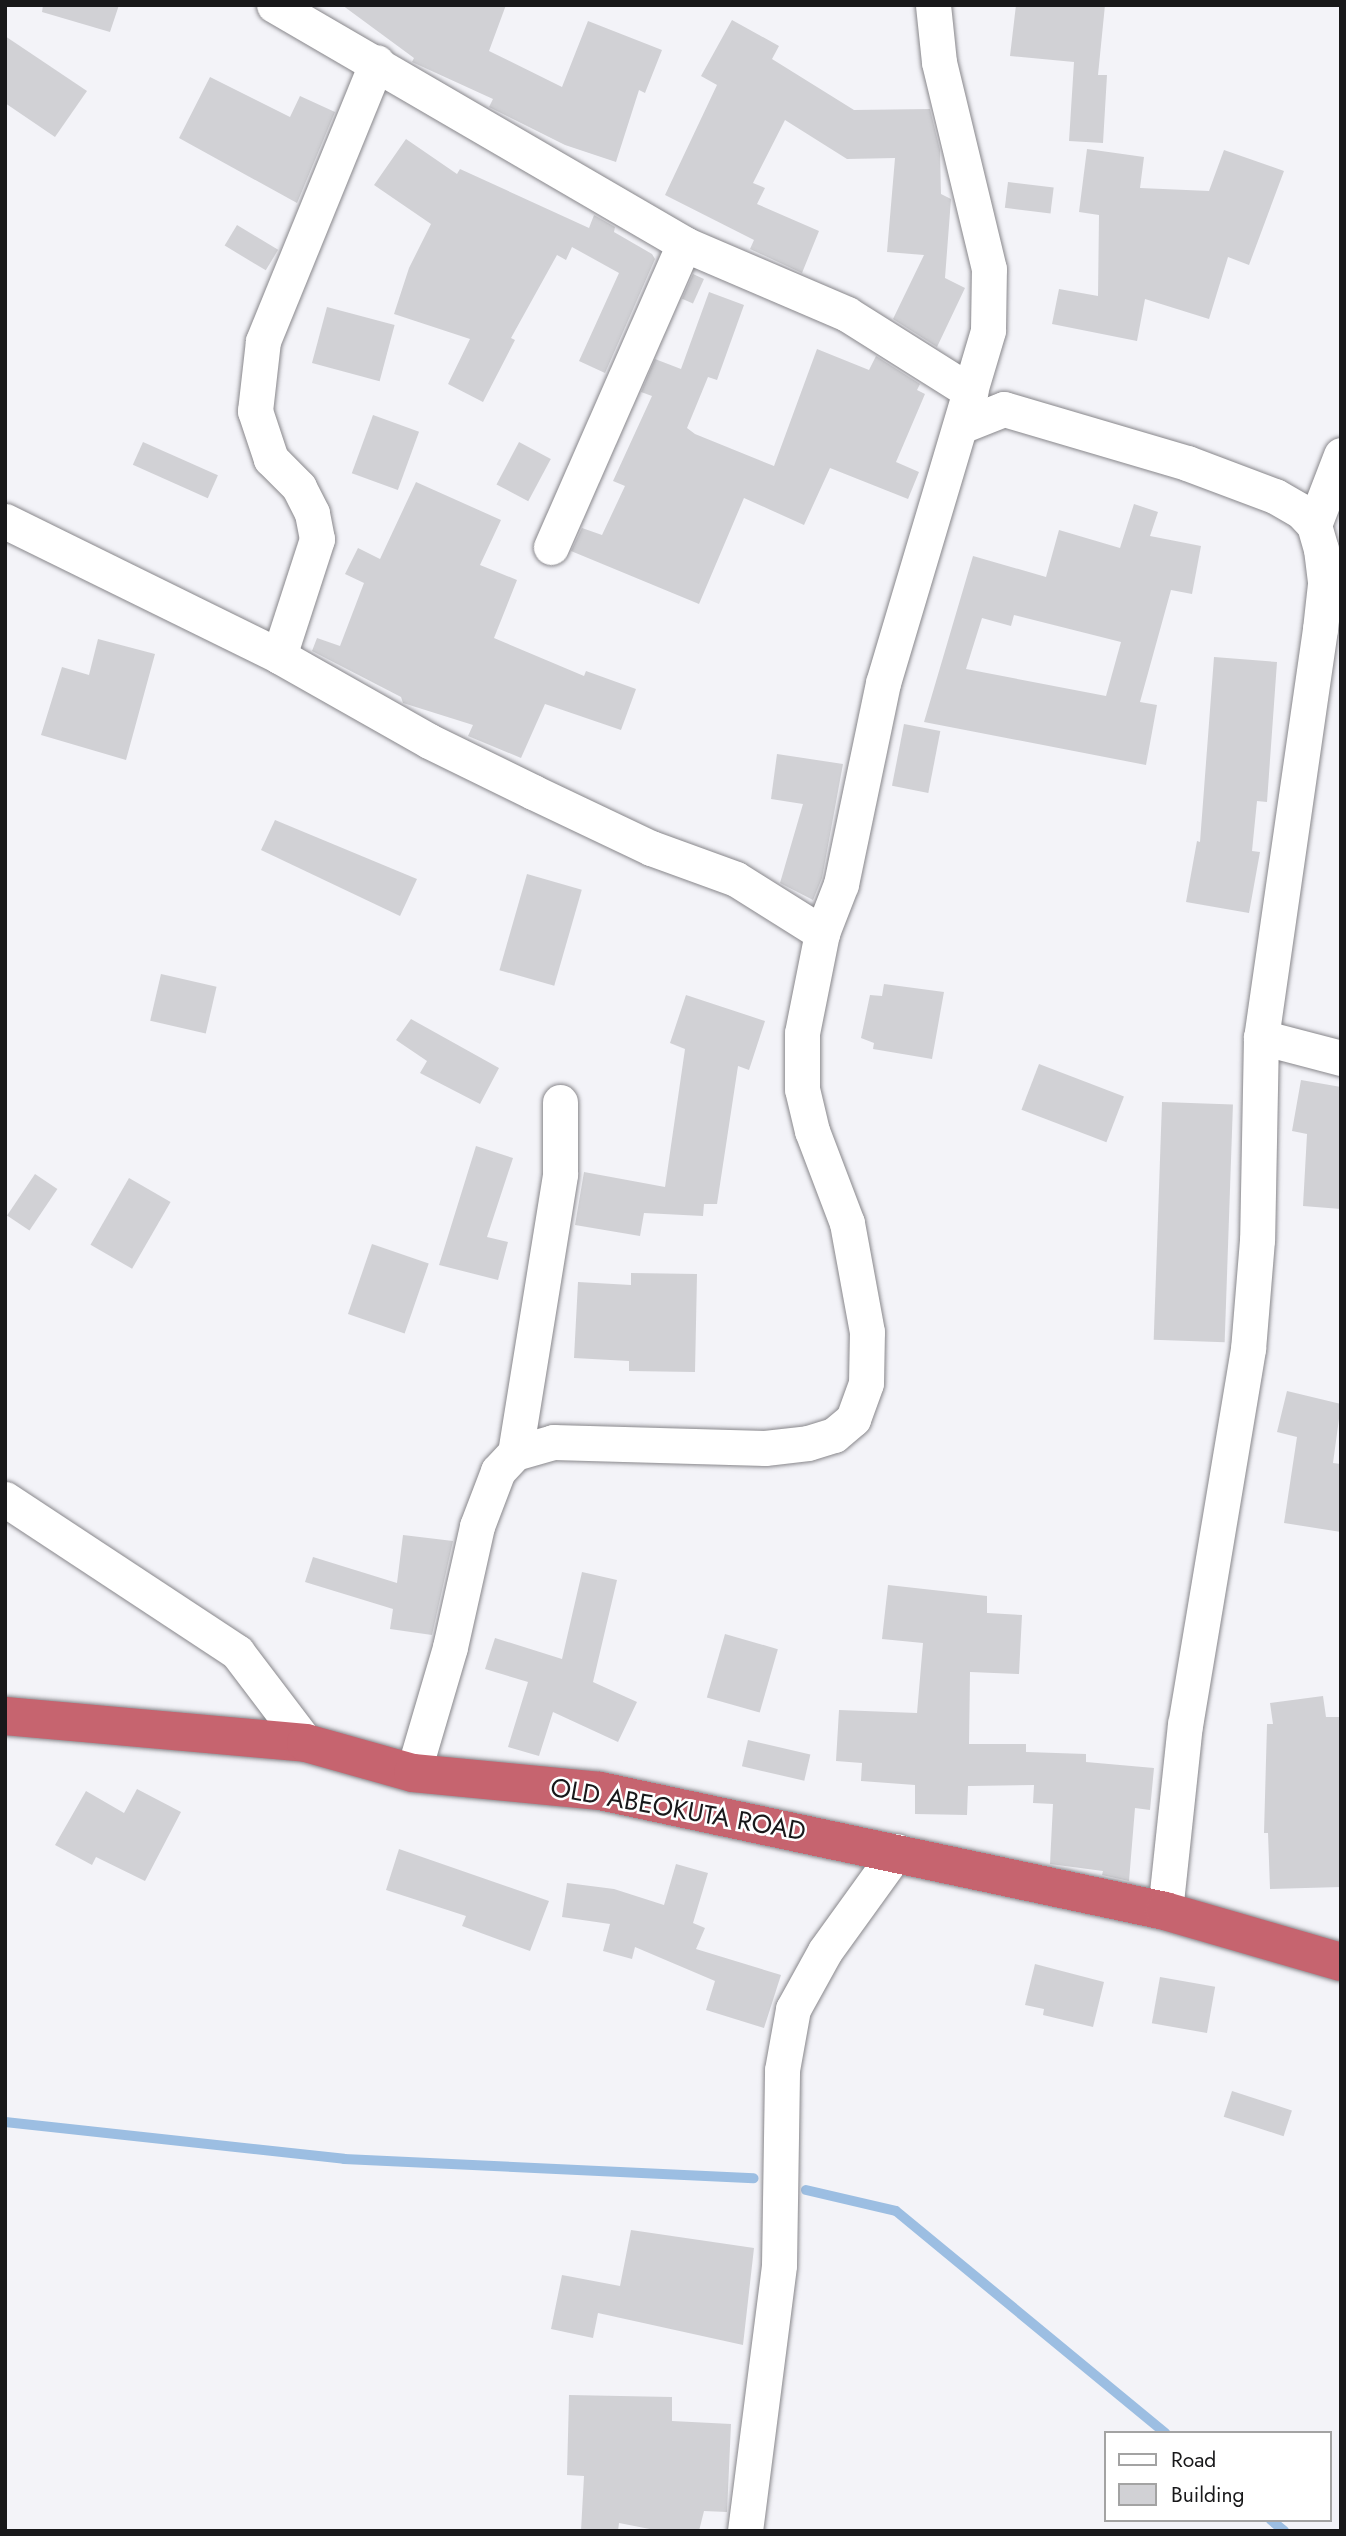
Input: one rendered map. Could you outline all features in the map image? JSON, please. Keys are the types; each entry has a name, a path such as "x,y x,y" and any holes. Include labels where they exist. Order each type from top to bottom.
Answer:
{"highway":[{"name":"OLD ABEOKUTA ROAD","path":"5,1717 306,1743 413,1773 600,1791 897,1850 1165,1911 1341,1962"}],"street":[{"path":"274,5 323,17 377,62 684,244 847,314 971,392"},
{"path":"514,1453 553,1442 765,1448 834,1435 853,1419 866,1383 867,1332 846,1223 812,1132 802,1089 802,1033 822,933 841,884 883,683 988,330 989,269 939,62 933,5"},
{"path":"279,656 317,539 313,513 299,487 271,459 255,411 263,341 377,62"},
{"path":"551,547 684,244"},
{"path":"961,426 1004,409 1187,463 1275,496 1314,525"},
{"path":"1165,1911 1185,1724 1248,1349 1257,1240 1261,1037 1325,584 1314,525 1341,455"},
{"path":"5,521 279,656 429,741 533,792 651,848 736,879 822,933"},
{"path":"1261,1037 1341,1058"},
{"path":"413,1773 450,1647 477,1526 498,1471 514,1453 560,1174 560,1102"},
{"path":"5,1499 237,1652 306,1743"},
{"path":"745,2531 779,2265 782,2070 793,2009 825,1951 897,1850"}],"building":[{"path":"43,5 119,5 110,32 42,12"},
{"path":"342,5 506,5 489,51 562,87 588,21 662,50 645,93 639,90 616,162 565,145 489,107 493,99 412,62 414,58"},
{"path":"1016,5 1105,5 1098,75 1107,75 1103,143 1069,141 1074,62 1010,56"},
{"path":"732,20 779,46 772,59 854,110 930,109 940,150 941,194 951,199 945,278 965,288 937,347 893,319 924,255 887,252 895,158 847,159 785,120 753,183 765,188 757,204 819,231 802,273 750,249 754,240 665,195 717,85 701,76"},
{"path":"5,36 87,91 55,137 5,103"},
{"path":"210,77 290,117 300,96 335,112 297,203 179,138"},
{"path":"406,139 457,174 460,169 589,228 594,215 615,227 614,232 652,254 655,259 605,373 579,361 619,273 572,247 566,260 557,255 511,338 515,340 483,402 448,384 470,339 394,314 409,268 431,224 374,185"},
{"path":"1087,149 1144,157 1140,188 1209,191 1224,150 1284,171 1249,265 1228,257 1209,319 1145,299 1137,341 1052,324 1059,289 1098,296 1099,215 1079,212"},
{"path":"1008,182 1054,188 1050,213 1005,208"},
{"path":"237,225 278,250 266,270 225,246"},
{"path":"693,274 704,279 693,304 682,299"},
{"path":"709,292 744,305 717,380 708,377 687,428 695,434 774,466 817,349 869,370 876,356 920,384 917,390 925,394 896,462 919,472 908,499 830,468 804,525 744,498 699,604 571,551 582,528 602,535 625,486 613,481 652,396 641,392 655,359 681,369"},
{"path":"327,307 395,325 380,381 312,363"},
{"path":"373,415 419,432 398,490 352,473"},
{"path":"143,442 218,475 208,498 133,465"},
{"path":"519,442 551,459 528,501 496,484"},
{"path":"416,482 501,520 480,565 517,580 494,638 584,676 586,671 636,689 621,730 545,704 521,758 468,736 473,725 403,703 401,697 312,651 317,638 340,646 364,583 345,574 358,548 380,559"},
{"path":"1134,504 1158,512 1150,536 1201,546 1192,594 1171,590 1140,702 1157,705 1146,765 924,722 973,556 1046,577 1059,530 1120,548","holes":["1014,615 1121,642 1106,696 966,669 982,618 1011,626"]},
{"path":"98,639 155,654 126,760 41,735 62,667 89,675"},
{"path":"1214,657 1277,662 1267,802 1257,801 1252,851 1260,852 1249,913 1186,902 1197,841 1200,842"},
{"path":"904,724 940,731 928,793 892,786"},
{"path":"777,754 843,764 822,878 813,900 780,883 803,804 771,799"},
{"path":"275,820 417,879 400,916 261,850"},
{"path":"527,874 582,890 554,986 499,970"},
{"path":"161,974 217,987 206,1034 150,1021"},
{"path":"884,984 944,992 932,1059 873,1049 874,1043 861,1038 870,995 882,996"},
{"path":"686,995 765,1021 749,1070 738,1066 717,1204 704,1204 703,1216 644,1213 640,1236 575,1225 584,1172 665,1187 685,1049 670,1043"},
{"path":"411,1019 499,1068 480,1104 420,1073 427,1061 396,1040"},
{"path":"1039,1064 1124,1097 1106,1142 1021,1110"},
{"path":"1301,1080 1341,1087 1341,1209 1303,1206 1307,1134 1292,1131"},
{"path":"1162,1102 1233,1104 1225,1342 1154,1340"},
{"path":"476,1146 513,1158 487,1237 508,1242 498,1280 439,1265"},
{"path":"35,1174 57,1189 29,1231 7,1215"},
{"path":"129,1178 171,1202 132,1269 90,1245"},
{"path":"372,1244 429,1264 405,1334 348,1314"},
{"path":"631,1273 697,1274 695,1372 629,1371 629,1361 574,1358 578,1282 631,1285"},
{"path":"1287,1391 1341,1404 1333,1463 1341,1464 1341,1532 1284,1523 1297,1437 1277,1432"},
{"path":"403,1535 453,1541 432,1635 390,1629 393,1609 305,1582 313,1557 397,1583"},
{"path":"582,1572 617,1580 593,1682 637,1702 618,1742 553,1712 539,1756 508,1747 528,1682 485,1669 495,1638 562,1659"},
{"path":"888,1585 987,1596 987,1613 1022,1615 1019,1674 970,1672 969,1744 1026,1744 1026,1752 1086,1754 1086,1762 1154,1768 1150,1810 1135,1808 1129,1881 1102,1875 1103,1871 1050,1864 1053,1804 1033,1803 1034,1785 968,1786 967,1815 915,1814 915,1785 861,1781 862,1763 836,1761 839,1710 917,1713 923,1643 882,1639"},
{"path":"725,1634 778,1649 760,1713 707,1697"},
{"path":"1323,1696 1326,1717 1341,1717 1341,1887 1270,1889 1268,1833 1264,1833 1267,1724 1273,1724 1270,1703"},
{"path":"748,1740 810,1754 804,1781 742,1766"},
{"path":"137,1789 181,1812 145,1881 96,1857 92,1865 55,1845 86,1791 124,1813"},
{"path":"399,1849 549,1901 530,1951 462,1926 466,1916 386,1890"},
{"path":"676,1864 708,1873 693,1923 705,1928 696,1949 781,1975 764,2028 706,2010 715,1981 635,1947 632,1959 603,1951 610,1924 562,1917 567,1883 614,1889 664,1905"},
{"path":"1035,1964 1104,1982 1093,2027 1043,2015 1044,2009 1025,2005"},
{"path":"1160,1977 1215,1987 1207,2033 1152,2023"},
{"path":"1232,2091 1292,2110 1284,2136 1224,2117"},
{"path":"631,2230 754,2248 743,2345 598,2313 593,2338 551,2329 562,2275 620,2286"},
{"path":"569,2395 672,2397 672,2421 731,2424 727,2512 704,2511 699,2531 660,2531 619,2523 618,2531 581,2531 584,2476 567,2475"}],"waterway":[{"path":"5,2122 344,2159 754,2178"},
{"path":"806,2190 896,2211 1163,2431"},
{"path":"1273,2522 1284,2531"}]}
